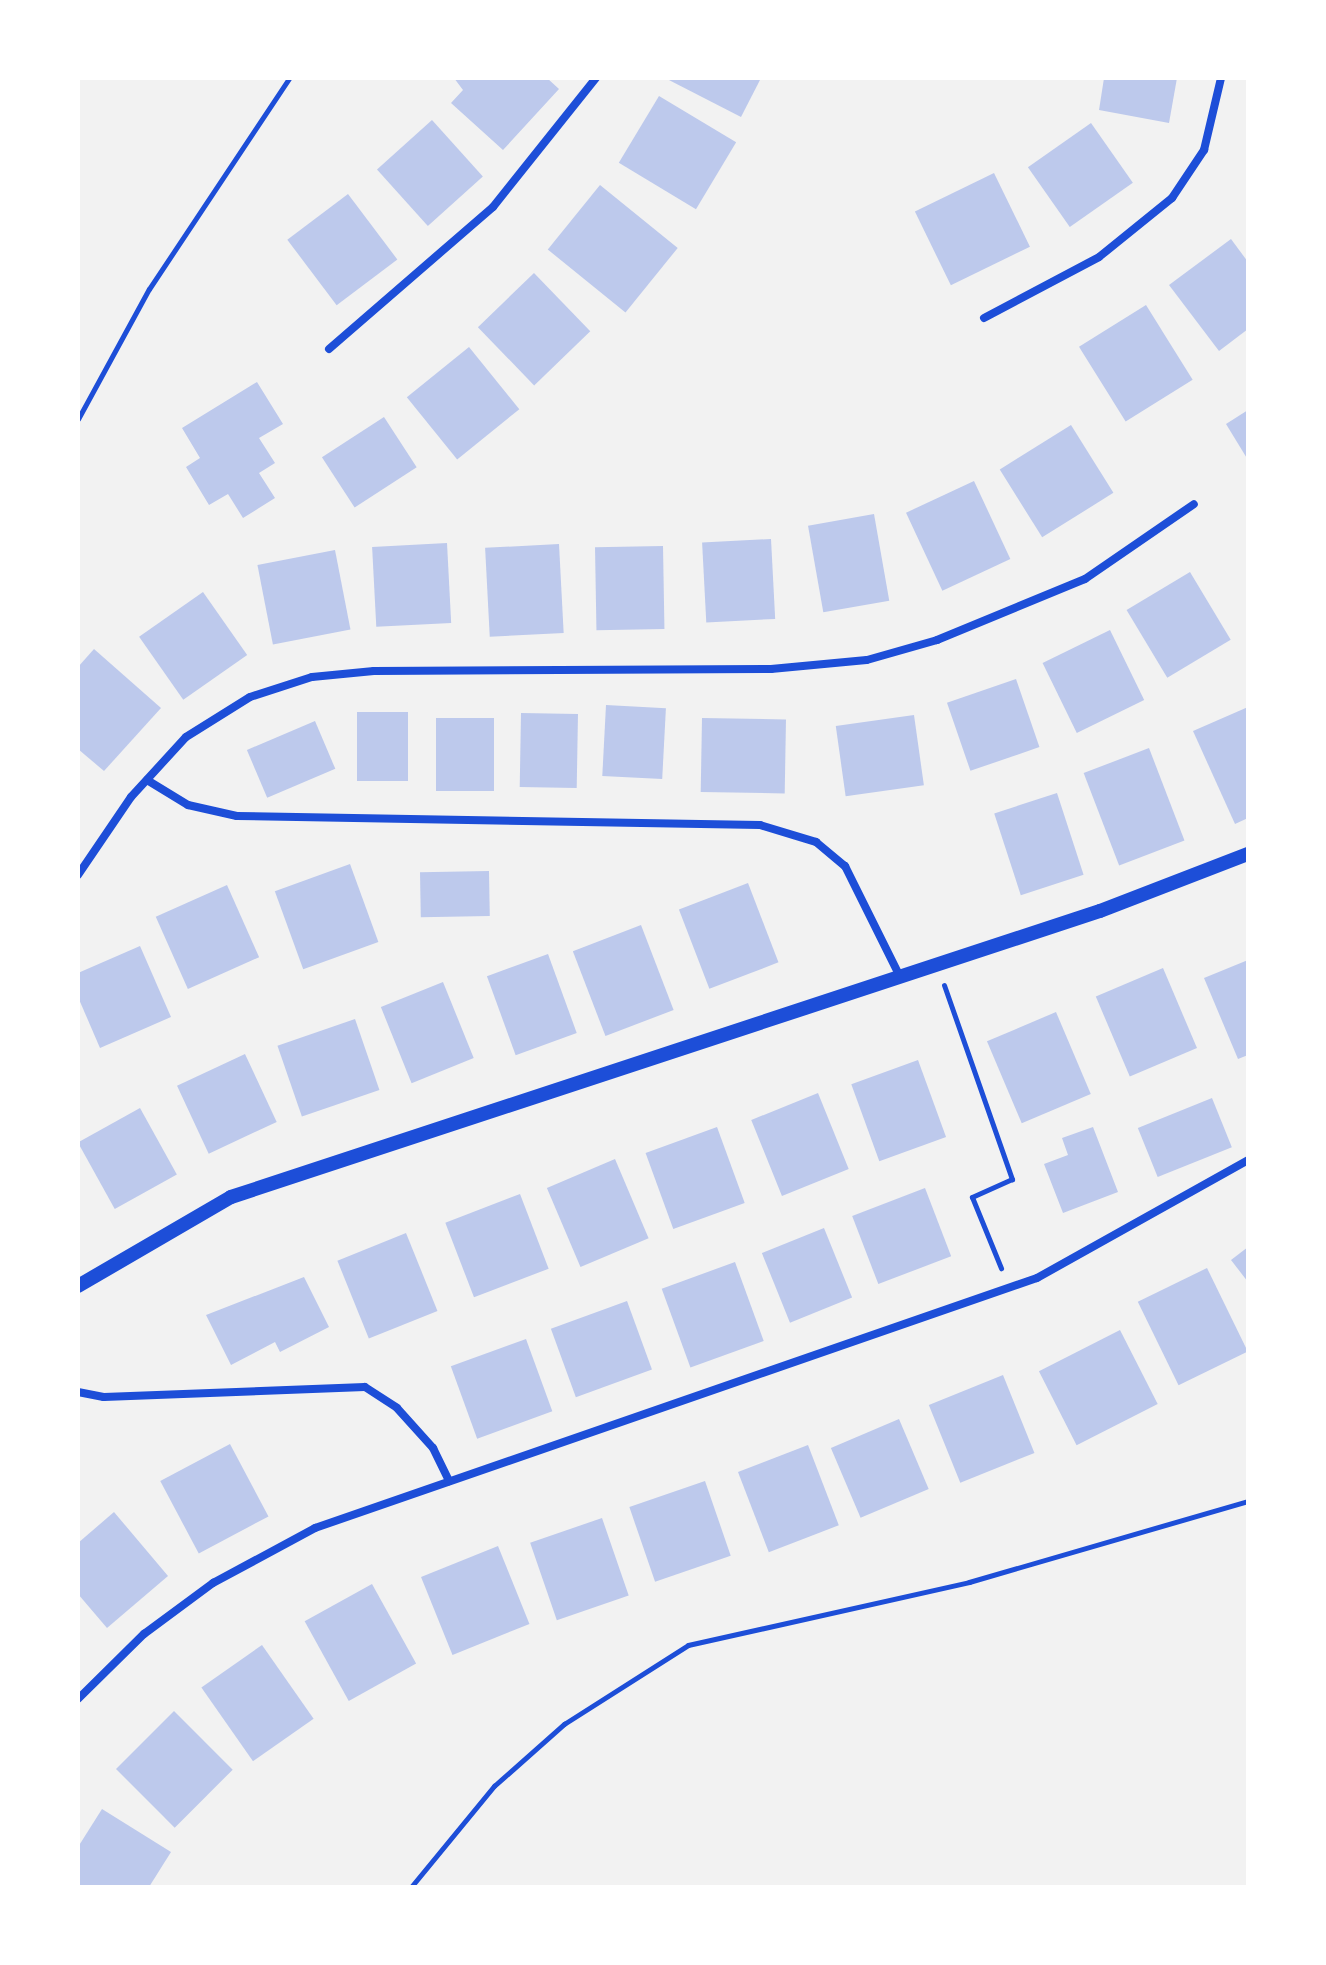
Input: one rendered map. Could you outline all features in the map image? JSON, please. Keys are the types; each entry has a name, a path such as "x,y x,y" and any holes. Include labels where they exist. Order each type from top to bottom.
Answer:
{"street":[{"path":"329,349 493,207 596,78"},
{"path":"984,318 1099,257 1172,198 1204,150 1221,78"},
{"path":"78,875 147,780 186,737 250,697 312,677 771,669 867,660 937,640 1085,579 1194,504"},
{"path":"147,780 188,805 237,816 760,825 816,842 845,866 898,973"},
{"path":"78,1286 231,1197 898,973 1100,911 1248,854"},
{"path":"78,1699 144,1634 213,1583 315,1528 1010,1288 1122,1236 1248,1160"},
{"path":"78,1392 104,1397 365,1387 406,1418 449,1481"}],"path":[{"path":"78,419 149,289 289,78"},
{"path":"936,962 1012,1179 972,1197 1010,1288"},
{"path":"411,1887 494,1786 564,1724 688,1645 969,1582 1248,1501"}],"building":[{"path":"454,78 547,78 559,89 503,150 451,103 463,90"},
{"path":"665,78 761,78 741,117"},
{"path":"1104,78 1177,78 1169,123 1099,110"},
{"path":"659,96 736,142 696,209 619,163"},
{"path":"432,120 483,176 428,226 377,170"},
{"path":"1091,123 1133,183 1070,227 1028,167"},
{"path":"994,173 1030,247 951,285 915,212"},
{"path":"600,185 678,248 625,312 548,250"},
{"path":"348,194 397,259 337,305 287,240"},
{"path":"1231,239 1248,262 1248,329 1219,351 1169,285"},
{"path":"534,273 590,331 534,385 478,327"},
{"path":"1146,305 1193,380 1126,421 1079,347"},
{"path":"469,347 519,409 457,460 407,397"},
{"path":"257,382 283,424 259,438 275,463 259,473 275,498 243,518 228,494 209,505 186,467 200,458 182,428"},
{"path":"1248,410 1248,460 1226,424"},
{"path":"384,417 417,467 355,508 322,457"},
{"path":"1071,425 1113,493 1042,537 1000,470"},
{"path":"974,481 1010,559 942,591 906,513"},
{"path":"874,514 889,601 823,612 808,526"},
{"path":"771,539 775,619 706,623 702,543"},
{"path":"447,543 451,623 376,627 372,547"},
{"path":"559,544 564,633 490,637 485,548"},
{"path":"663,546 664,629 596,630 595,547"},
{"path":"335,550 350,630 273,645 257,565"},
{"path":"1190,572 1231,640 1167,678 1127,610"},
{"path":"203,592 247,655 183,700 139,637"},
{"path":"1110,630 1144,700 1077,733 1043,663"},
{"path":"94,649 161,708 104,771 78,749 78,667"},
{"path":"1016,679 1039,747 970,771 947,703"},
{"path":"606,705 666,708 662,779 602,776"},
{"path":"1248,707 1248,818 1235,824 1193,731"},
{"path":"357,712 408,712 408,781 357,781"},
{"path":"521,713 578,714 577,788 520,787"},
{"path":"914,715 924,785 846,796 836,726"},
{"path":"436,718 494,718 494,791 436,791"},
{"path":"702,718 786,719 785,793 701,792"},
{"path":"315,721 335,769 267,798 247,750"},
{"path":"1149,748 1184,840 1119,866 1084,773"},
{"path":"1057,793 1084,875 1021,895 994,813"},
{"path":"350,864 378,942 303,969 275,891"},
{"path":"489,871 490,916 421,917 420,872"},
{"path":"748,883 778,962 709,989 679,910"},
{"path":"227,885 259,957 188,989 156,917"},
{"path":"641,925 674,1010 605,1036 573,951"},
{"path":"140,946 171,1017 100,1048 78,997 78,973"},
{"path":"548,954 577,1033 516,1055 487,976"},
{"path":"1248,960 1248,1055 1238,1059 1204,978"},
{"path":"1163,968 1197,1048 1130,1077 1096,997"},
{"path":"443,982 474,1058 412,1083 381,1007"},
{"path":"1056,1012 1091,1094 1022,1123 987,1041"},
{"path":"355,1019 379,1090 302,1117 277,1046"},
{"path":"245,1054 277,1122 209,1154 177,1086"},
{"path":"918,1060 946,1137 879,1161 851,1084"},
{"path":"818,1093 849,1169 782,1196 751,1120"},
{"path":"1212,1098 1232,1147 1158,1177 1138,1128"},
{"path":"140,1108 177,1174 115,1209 78,1142"},
{"path":"717,1127 745,1203 673,1229 646,1153"},
{"path":"1093,1127 1118,1192 1063,1213 1044,1164 1068,1155 1062,1138"},
{"path":"615,1159 649,1238 580,1267 547,1188"},
{"path":"925,1188 951,1256 878,1284 852,1216"},
{"path":"520,1194 549,1269 474,1297 445,1223"},
{"path":"824,1228 852,1298 790,1323 762,1253"},
{"path":"406,1233 437,1311 369,1339 337,1261"},
{"path":"1248,1247 1248,1282 1231,1260"},
{"path":"735,1262 764,1341 690,1368 662,1289"},
{"path":"1207,1268 1248,1352 1179,1385 1138,1302"},
{"path":"304,1277 329,1327 280,1352 275,1342 231,1365 206,1315"},
{"path":"627,1301 652,1370 576,1397 551,1329"},
{"path":"1120,1330 1158,1404 1077,1445 1039,1371"},
{"path":"526,1339 552,1411 477,1439 451,1366"},
{"path":"1003,1375 1034,1453 960,1483 929,1405"},
{"path":"899,1419 929,1489 861,1518 831,1448"},
{"path":"230,1444 268,1516 199,1553 160,1481"},
{"path":"808,1445 839,1525 769,1552 738,1472"},
{"path":"705,1481 731,1556 655,1582 629,1507"},
{"path":"114,1512 168,1576 107,1628 78,1594 78,1543"},
{"path":"602,1518 629,1596 557,1620 530,1543"},
{"path":"498,1546 529,1624 453,1655 421,1577"},
{"path":"372,1584 416,1664 349,1701 305,1621"},
{"path":"262,1645 314,1719 253,1761 201,1687"},
{"path":"174,1711 233,1770 175,1828 116,1769"},
{"path":"102,1809 171,1852 149,1887 78,1887 78,1847"}]}
